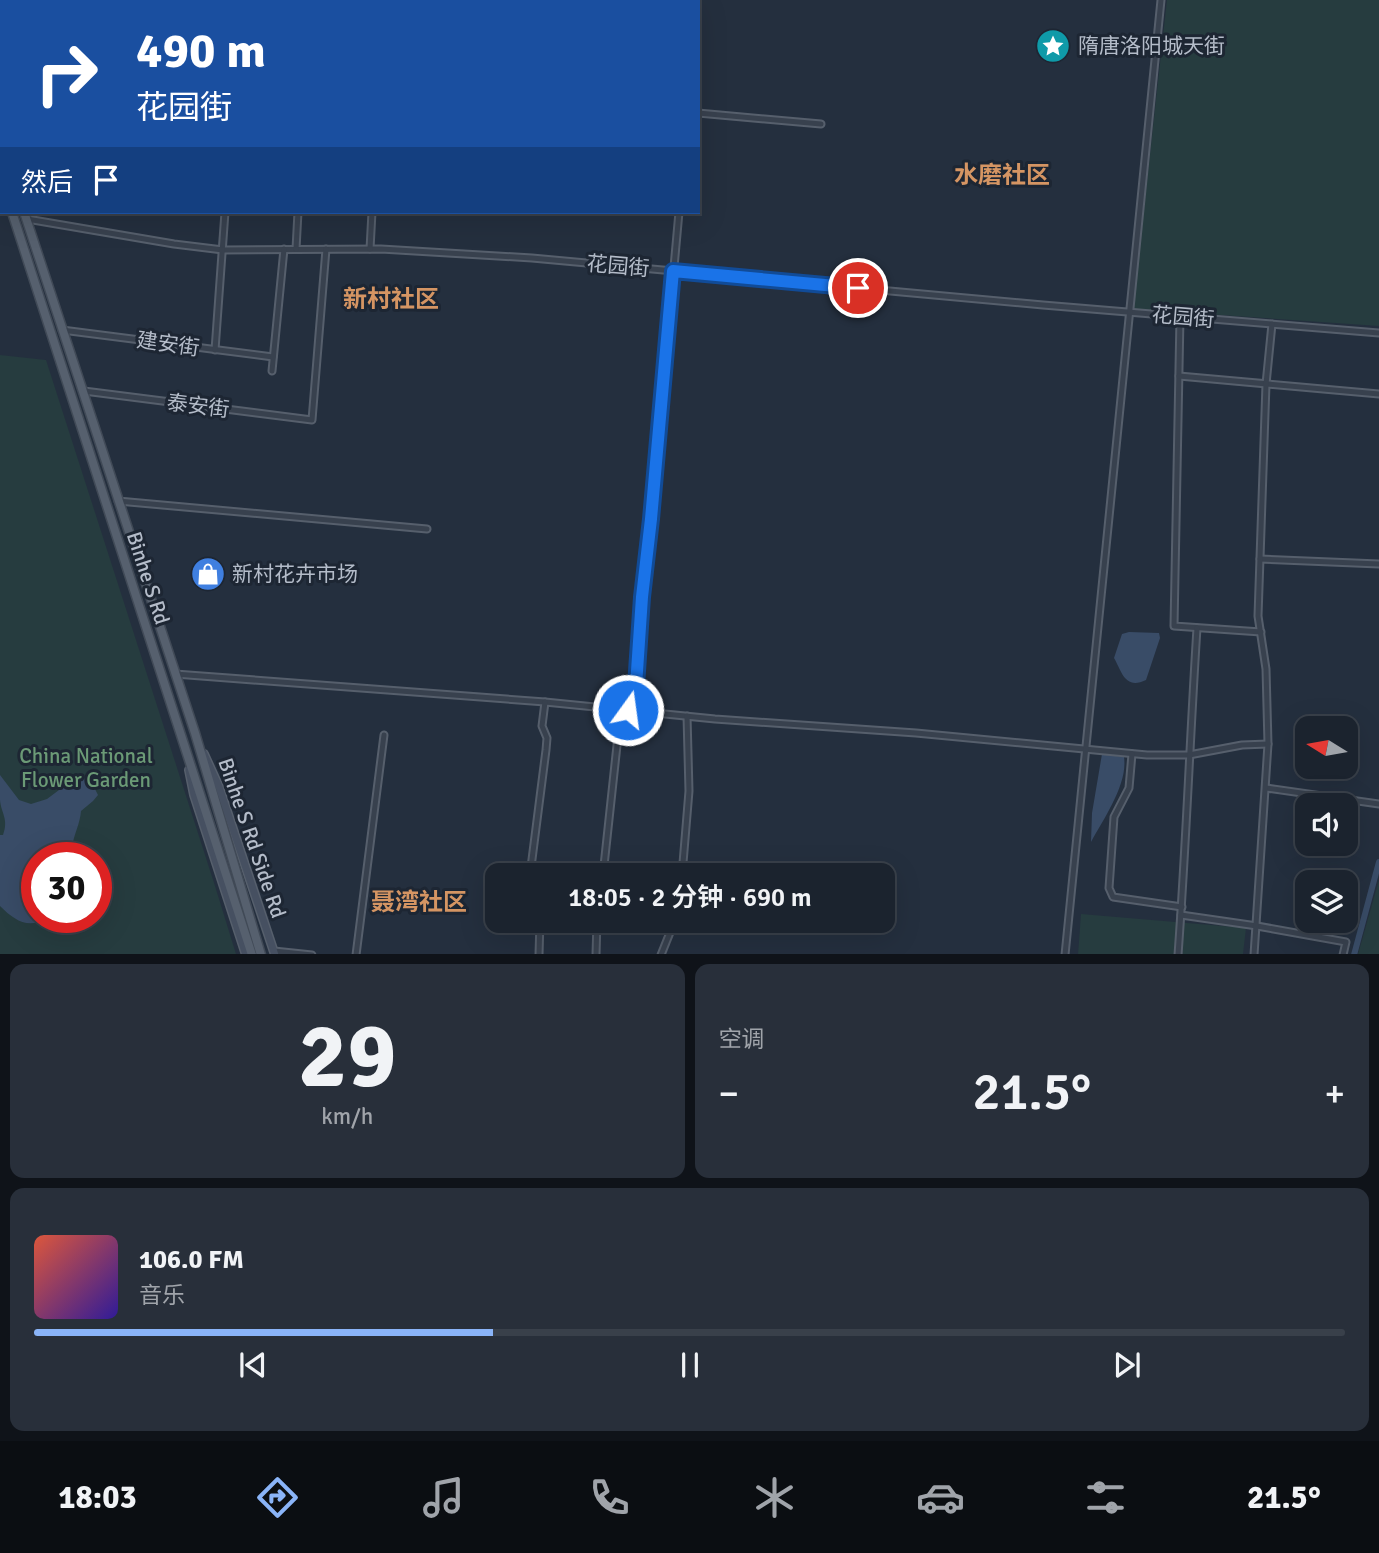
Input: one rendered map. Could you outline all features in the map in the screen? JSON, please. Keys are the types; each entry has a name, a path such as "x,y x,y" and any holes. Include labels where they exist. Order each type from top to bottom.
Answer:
{"main road":[{"name":"Binhe S Rd","path":"13,214 252,954"},
{"name":"Binhe S Rd","path":"25,216 195,733 261,954"},
{"path":"92,461 104,457"},
{"name":"Binhe S Rd Side Rd","path":"195,733 219,787 274,953"},
{"name":"Binhe S Rd Side Rd","path":"182,739 194,795 246,954"}],"street":[{"path":"1065,954 1161,0"},
{"path":"700,113 821,124"},
{"path":"215,350 225,214"},
{"path":"296,249 298,214"},
{"path":"370,249 372,214"},
{"path":"604,863 618,736 636,686 679,214"},
{"name":"花园街","path":"25,216 174,244 223,250 370,249 532,258 1379,333"},
{"path":"272,371 284,249"},
{"name":"泰安街","path":"84,391 312,420 326,249"},
{"path":"1180,317 1174,626 1261,632"},
{"path":"1254,954 1268,744 1266,669 1258,616 1266,384 1272,324"},
{"name":"建安街","path":"62,330 273,357"},
{"path":"1179,376 1379,394"},
{"path":"118,501 427,528"},
{"path":"1260,559 1379,564"},
{"path":"1178,954 1197,628"},
{"path":"175,674 545,702 1147,755 1189,755 1242,745 1268,744"},
{"path":"532,863 546,750 547,738 542,726 545,702"},
{"path":"682,863 689,791 687,716"},
{"path":"356,954 384,735"},
{"path":"1132,754 1129,788 1114,817 1109,888 1113,897 1182,907"},
{"path":"1266,788 1379,804"},
{"path":"1181,915 1346,942 1343,954"},
{"path":"538,954 539,933"},
{"path":"596,954 597,933"},
{"path":"661,954 670,933"},
{"path":"274,953 312,954"}],"green space":[{"path":"1167,0 1379,0 1379,326 1133,309"},
{"name":"China National Flower Garden","path":"0,355 46,360 236,954 0,954"},
{"path":"1379,880 1379,954 1358,954"},
{"path":"1081,914 1246,928 1243,954 1078,954"}],"water":[{"path":"1159,633 1160,638 1146,680 1133,683 1125,678 1114,658 1122,634"},
{"path":"1102,754 1124,757 1124,767 1114,801 1091,842 1092,813"},
{"path":"77,774 92,783 98,795 81,811 73,842 21,842 21,921 0,906 0,835 3,835 5,825 0,800 0,775 19,800 31,804 47,799 59,790 65,779"}],"waterway":[{"path":"1354,954 1379,862"}],"place":[{"name":"隋唐洛阳城天街","path":"1053,46"},
{"name":"新村花卉市场","path":"208,574"}],"district":[{"name":"水磨社区","path":"1002,175"},
{"name":"新村社区","path":"391,299"},
{"name":"聂湾社区","path":"419,902"}],"route":[{"path":"628,710 636,686 673,271 858,288"}]}
